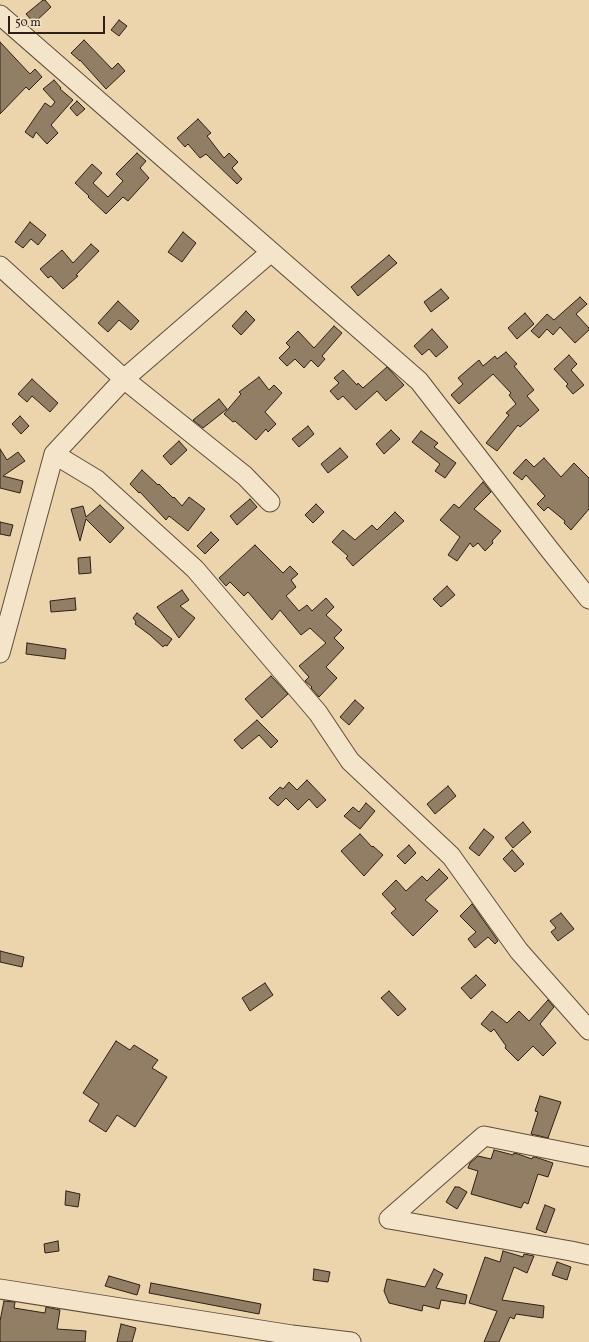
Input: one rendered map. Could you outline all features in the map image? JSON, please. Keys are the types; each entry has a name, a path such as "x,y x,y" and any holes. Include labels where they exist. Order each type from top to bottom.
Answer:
{"street":[{"path":"0,15 419,381 589,599"},
{"path":"0,653 54,454 124,379 271,252"},
{"path":"0,266 124,379 245,476 270,502"},
{"path":"54,454 96,480 195,569 318,713 350,761 451,856 519,951 589,1030"},
{"path":"589,1157 484,1136 389,1219 589,1255"},
{"path":"0,1289 291,1338 351,1342"}],"building":[{"path":"45,0 51,7 34,23 26,14"},
{"path":"119,20 127,26 119,36 111,30"},
{"path":"84,40 112,69 118,63 125,71 106,89 80,60 71,53"},
{"path":"0,42 30,74 35,69 42,77 29,90 26,87 0,114"},
{"path":"54,80 61,88 60,89 73,100 51,125 58,133 47,144 36,132 33,138 25,132 45,103 51,107 55,102 43,89"},
{"path":"77,101 85,109 77,116 70,108"},
{"path":"198,119 211,133 207,136 224,158 229,153 238,162 232,168 242,179 237,184 206,154 200,158 188,144 185,147 177,138"},
{"path":"137,153 146,161 140,168 149,178 128,201 123,197 106,214 75,183 92,164 102,173 93,183 108,197 123,181 116,174"},
{"path":"30,222 46,235 38,245 31,239 23,248 15,242"},
{"path":"183,232 196,243 182,262 168,252"},
{"path":"91,244 99,251 76,275 78,276 63,289 51,276 48,278 40,269 62,250 73,263"},
{"path":"389,255 397,263 358,296 351,287"},
{"path":"441,289 449,298 431,312 424,302"},
{"path":"580,297 587,304 576,314 589,328 589,330 575,343 560,327 553,335 547,329 539,338 531,331 547,314 554,320"},
{"path":"118,301 139,321 131,330 119,320 108,332 98,323"},
{"path":"246,311 255,320 241,335 232,326"},
{"path":"525,313 534,324 517,339 508,328"},
{"path":"334,326 342,333 322,356 325,359 318,367 311,360 304,368 295,359 287,366 279,358 290,347 286,343 298,331 314,348"},
{"path":"432,329 448,347 436,357 429,349 422,355 414,346"},
{"path":"506,352 517,364 514,366 534,390 527,396 539,410 520,427 518,425 497,451 486,443 509,415 506,413 516,404 509,395 511,393 493,374 459,404 451,395 463,384 458,378 479,360 483,366 495,356 497,359"},
{"path":"569,355 577,364 571,370 584,385 573,394 566,386 568,384 554,369"},
{"path":"387,367 404,385 386,401 377,391 356,410 343,396 338,400 330,391 339,383 334,378 343,370 357,385 358,383 363,388"},
{"path":"259,377 269,390 274,385 282,393 265,412 276,424 268,432 266,429 256,440 235,421 233,422 224,414 241,394 239,392"},
{"path":"32,379 58,403 50,412 32,396 27,402 18,394"},
{"path":"219,399 227,409 203,428 193,420"},
{"path":"20,416 29,426 21,434 12,424"},
{"path":"308,426 314,434 299,447 292,439"},
{"path":"391,430 400,439 384,454 376,444"},
{"path":"421,431 438,443 434,447 456,463 445,478 435,471 440,464 412,442"},
{"path":"179,441 187,450 171,465 163,456"},
{"path":"340,448 348,457 328,473 321,464"},
{"path":"0,449 7,460 18,452 25,461 3,476 23,481 20,493 0,488"},
{"path":"544,458 561,477 574,463 589,478 589,509 571,530 564,523 565,521 548,507 544,511 537,504 545,496 526,475 522,480 513,473 526,459 534,467"},
{"path":"142,470 173,498 174,497 182,506 189,497 205,509 188,531 169,516 166,520 140,492 139,493 130,484"},
{"path":"483,482 491,492 474,509 501,531 492,541 493,543 485,551 478,543 473,547 470,543 457,561 448,555 460,537 440,520 454,504 459,508"},
{"path":"250,499 257,507 237,525 230,516"},
{"path":"316,504 324,512 313,523 305,515"},
{"path":"100,505 124,528 110,543 86,519 80,541 71,509 83,506 86,517"},
{"path":"395,512 404,521 353,566 346,558 348,556 332,542 343,530 355,540 372,525 377,530"},
{"path":"0,522 13,525 10,536 0,534"},
{"path":"211,532 219,540 205,554 197,546"},
{"path":"255,545 283,573 290,566 298,574 291,580 296,587 286,596 299,611 307,605 312,611 326,598 334,607 326,615 342,630 334,638 344,648 326,667 337,678 319,697 311,688 312,687 305,681 309,677 299,666 326,643 310,628 301,635 280,610 272,620 248,592 244,596 230,582 226,586 219,578"},
{"path":"90,557 91,573 79,574 78,558"},
{"path":"447,586 455,595 441,607 433,599"},
{"path":"182,590 189,600 180,606 195,618 179,638 157,607"},
{"path":"75,598 76,610 51,612 50,601"},
{"path":"137,613 172,639 167,646 165,645 163,647 135,624 136,622 133,618"},
{"path":"27,643 66,649 65,659 26,654"},
{"path":"271,676 288,694 262,718 245,699"},
{"path":"355,700 364,708 349,725 340,717"},
{"path":"257,720 278,741 271,748 259,735 242,749 234,740"},
{"path":"307,780 326,800 317,808 309,799 298,810 286,798 278,806 269,798 280,787 283,789 289,782 297,790"},
{"path":"448,786 456,796 435,814 427,804"},
{"path":"366,803 375,811 360,829 344,816 353,807 359,812"},
{"path":"523,822 531,832 513,848 505,838"},
{"path":"484,829 494,837 479,856 469,848"},
{"path":"360,834 372,847 373,846 383,855 364,876 341,851"},
{"path":"409,845 416,853 405,864 397,856"},
{"path":"512,850 524,864 515,872 503,859"},
{"path":"439,869 448,878 425,900 438,911 413,936 391,913 396,909 382,894 396,880 406,891 422,876 427,881"},
{"path":"472,904 498,941 495,944 488,937 475,948 468,939 476,932 460,916"},
{"path":"561,913 574,929 558,941 551,932 556,928 550,921"},
{"path":"0,951 24,957 22,967 0,962"},
{"path":"476,975 486,985 471,999 461,988"},
{"path":"265,983 273,995 250,1011 242,998"},
{"path":"389,991 406,1009 398,1016 381,998"},
{"path":"548,1000 554,1007 540,1024 556,1043 543,1056 533,1046 518,1061 505,1048 506,1046 494,1029 491,1032 481,1024 492,1011 507,1023 519,1011 529,1021"},
{"path":"116,1041 130,1050 134,1045 158,1060 152,1068 167,1077 135,1127 117,1115 106,1132 89,1121 99,1104 83,1093"},
{"path":"540,1096 561,1102 548,1138 531,1134 538,1112 535,1111"},
{"path":"494,1150 513,1155 514,1153 532,1159 535,1157 553,1163 548,1177 538,1174 528,1204 524,1202 521,1208 471,1194 478,1171 468,1168 470,1163 478,1156 491,1159"},
{"path":"455,1187 459,1187 467,1192 457,1209 446,1202"},
{"path":"66,1191 80,1194 78,1207 65,1205"},
{"path":"545,1205 555,1209 546,1233 536,1229"},
{"path":"58,1241 59,1251 45,1253 44,1244"},
{"path":"503,1251 523,1257 524,1254 534,1256 527,1273 514,1267 502,1300 544,1306 543,1318 516,1314 514,1319 510,1317 499,1342 484,1342 497,1311 469,1303 485,1257 500,1262"},
{"path":"557,1262 571,1267 567,1280 552,1275"},
{"path":"314,1269 330,1272 328,1282 313,1280"},
{"path":"434,1269 443,1274 436,1288 467,1295 465,1304 441,1300 439,1309 423,1305 422,1311 389,1303 384,1291 387,1279 425,1287"},
{"path":"109,1276 140,1285 137,1295 105,1286"},
{"path":"151,1283 261,1304 259,1314 149,1293"},
{"path":"4,1301 15,1302 14,1308 45,1313 46,1307 60,1310 57,1329 86,1331 85,1342 0,1342 0,1321"},
{"path":"121,1324 136,1328 132,1342 117,1342"}]}
